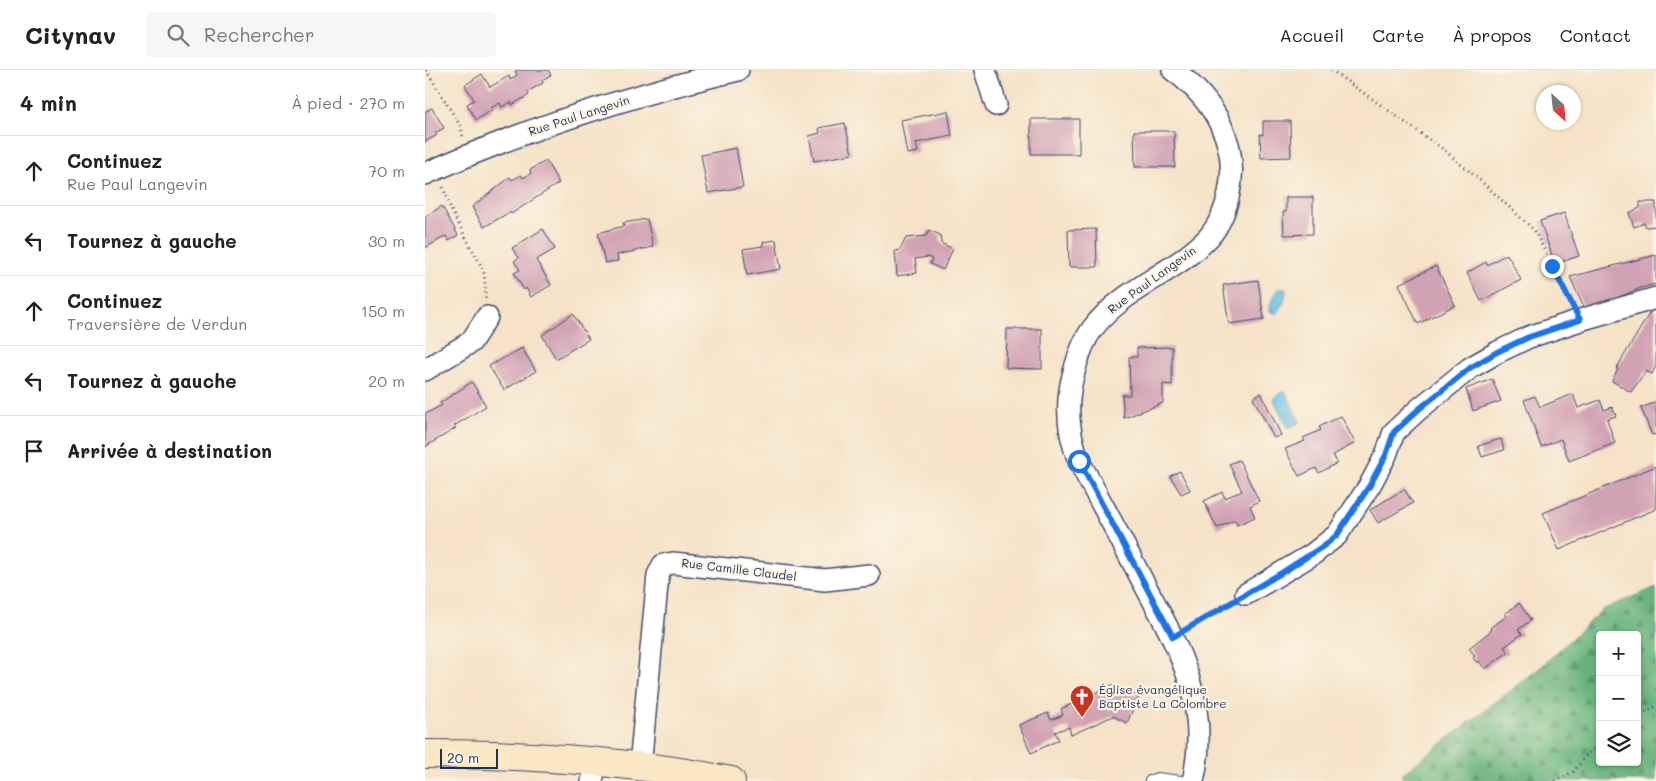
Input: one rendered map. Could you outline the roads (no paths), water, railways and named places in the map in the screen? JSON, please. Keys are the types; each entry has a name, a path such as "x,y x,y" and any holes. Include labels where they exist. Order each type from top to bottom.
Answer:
{"street":[{"name":"Rue Paul Langevin","path":"430,172 537,128 595,109 737,70"},
{"path":"985,70 996,105"},
{"name":"Rue Paul Langevin","path":"1173,70 1211,108 1229,142 1233,162 1232,182 1227,202 1221,220 1210,236 1195,250 1123,299 1107,312 1093,329 1079,352 1068,401 1070,433 1079,461 1173,637 1188,672 1197,710 1198,749 1193,781"},
{"path":"1246,594 1313,554 1337,535 1370,485 1386,455 1394,432 1470,368 1497,352 1529,337 1656,298"},
{"path":"425,370 471,342 487,317"},
{"name":"Rue Camille Claudel","path":"641,767 658,575 663,565 673,562 825,580 869,575"},
{"path":"425,754 477,754 594,772 641,767 731,781"}],"lane":[{"path":"1150,781 1157,778 1181,781"}],"water":[{"path":"1279,288 1286,290 1286,292 1283,305 1277,314 1270,311 1270,308 1271,301"},
{"path":"1285,391 1300,422 1288,428 1273,398"}],"place":[{"name":"Église évangélique Baptiste La Colombre","path":"1082,718"}]}
